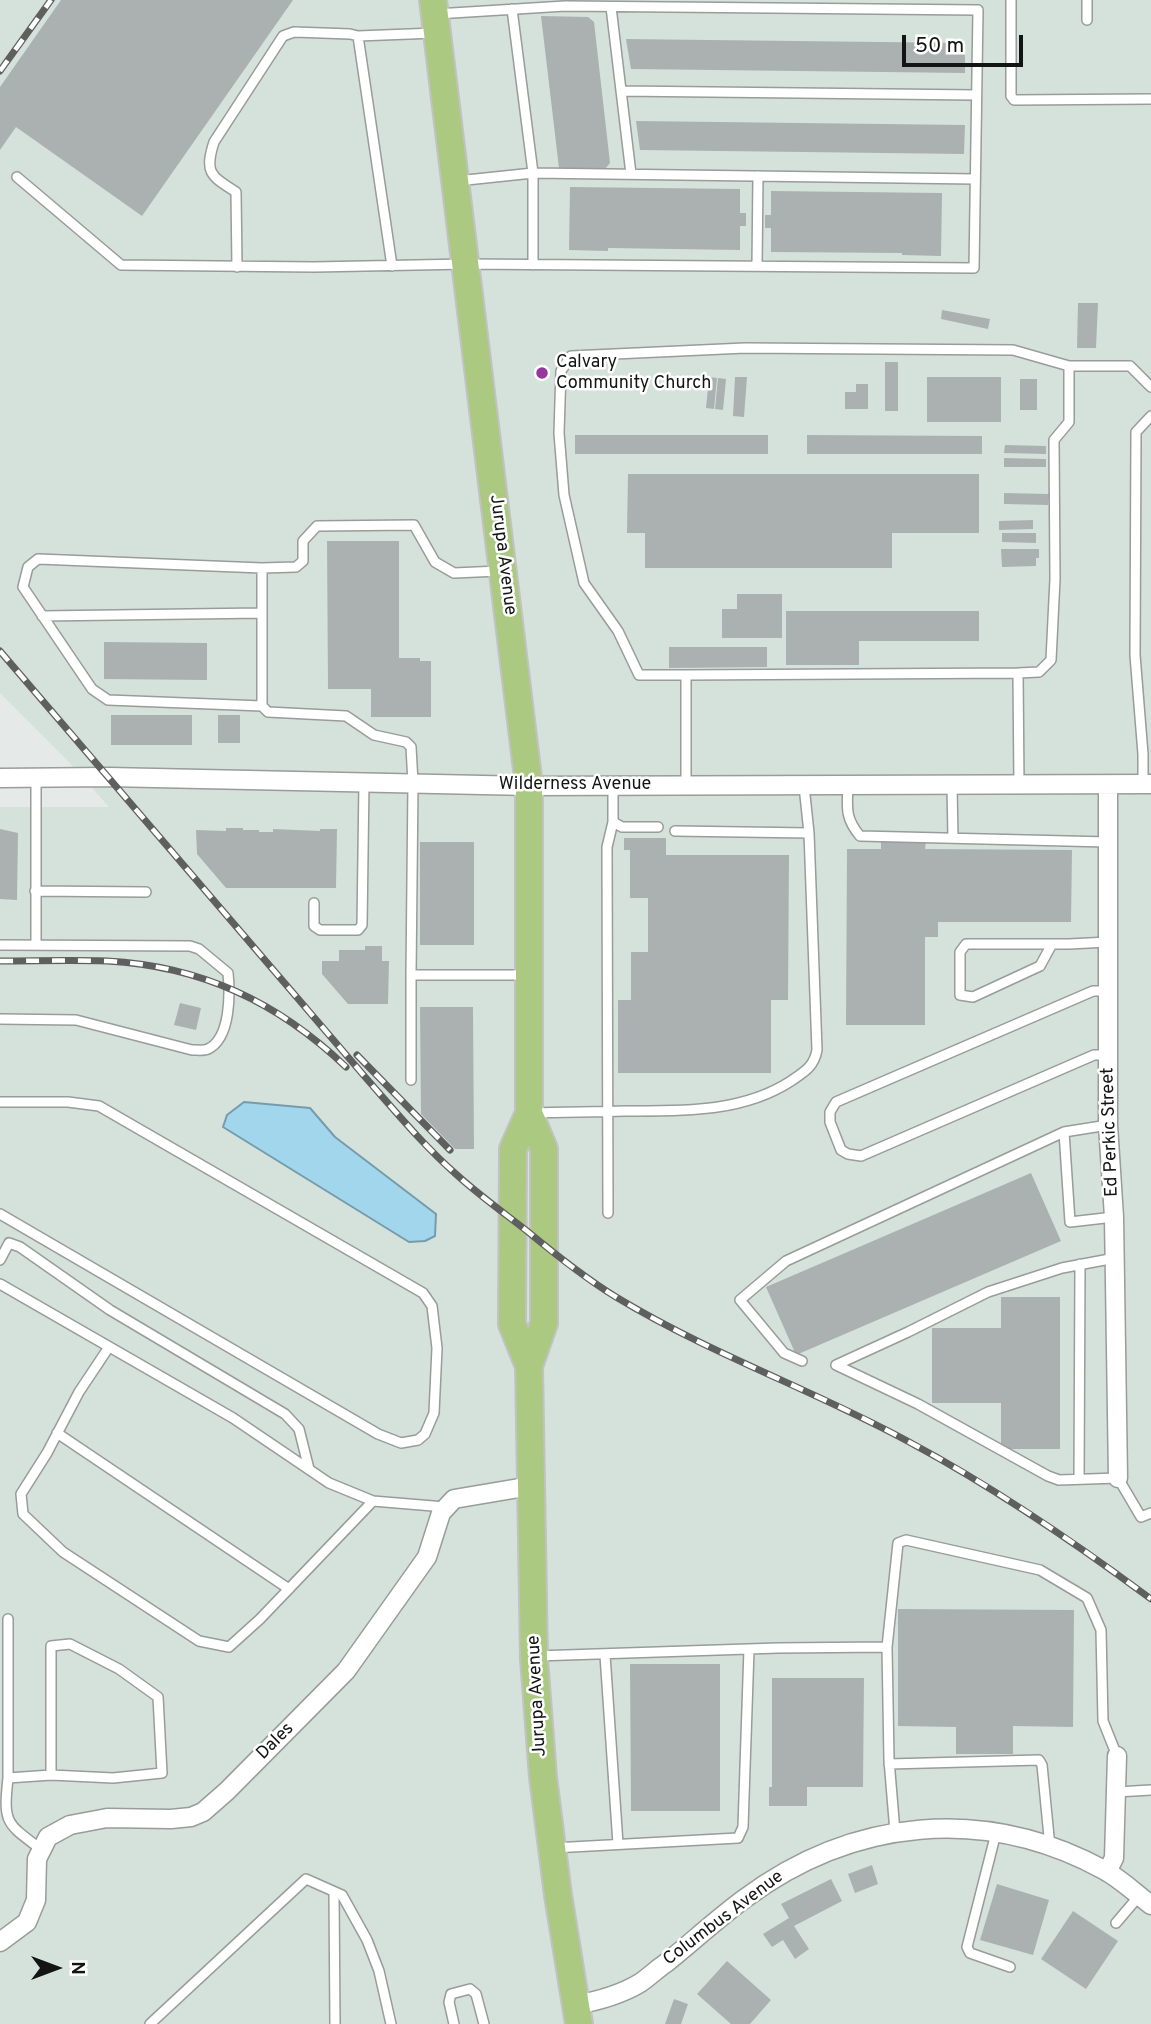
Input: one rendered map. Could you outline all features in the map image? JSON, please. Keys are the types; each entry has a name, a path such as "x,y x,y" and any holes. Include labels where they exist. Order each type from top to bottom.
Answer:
{"main road":[{"name":"Jurupa Avenue","path":"435,16 529,786 529,1113 513,1149 512,1324 530,1366 534,1656 543,1777 577,2015"}],"street":[{"name":"Wilderness Avenue","path":"0,778 108,777 529,786 1147,784"},
{"name":"Ed Perkic Street","path":"1108,786 1108,1125 1114,1217 1118,1478"},
{"path":"447,1507 454,1499 531,1486"},
{"name":"Dales","path":"42,1850 48,1838 70,1825 107,1818 172,1819 191,1817 203,1812 278,1741 346,1671 427,1557 441,1513 447,1507"},
{"path":"1107,1872 1114,1858 1117,1756"},
{"name":"Columbus Avenue","path":"577,2015 640,1983 772,1879 804,1861 857,1841 895,1832 951,1829 996,1833 1033,1841 1069,1853 1107,1872 1145,1901"},
{"path":"0,1942 27,1922 37,1900 37,1859 42,1850"}],"lane":[{"path":"1011,0 1011,96 1014,100 1151,99"},
{"path":"1087,0 1087,20"},
{"path":"17,177 121,265 237,267 466,264 974,268 978,10 565,6 435,16 358,36 294,32 283,36 214,142 208,168 214,177 236,192 237,267"},
{"path":"611,7 631,174"},
{"path":"512,9 534,173 533,265"},
{"path":"358,36 392,266"},
{"path":"621,91 976,95"},
{"path":"455,181 534,173 975,178"},
{"path":"757,266 758,176"},
{"path":"1069,366 1069,422 1054,440 1055,579 1051,660 1039,672 639,675 618,631 584,583 564,495 559,433 561,371 571,356 745,348 1013,350 1069,366 1130,366 1151,387"},
{"path":"1147,784 1146,733 1135,654 1136,432 1151,416"},
{"path":"411,1080 411,747 406,742 374,735 346,716 268,712 262,706 108,699 92,689 23,587 28,567 38,559 296,567 303,561 303,541 317,526 414,525 435,562 454,573 504,571"},
{"path":"262,568 262,706"},
{"path":"42,616 262,613"},
{"path":"1018,673 1019,786"},
{"path":"686,675 686,786"},
{"path":"36,778 36,945"},
{"path":"314,903 314,926 320,930 358,930 362,925 364,782"},
{"path":"608,1213 607,847 613,822 613,786"},
{"path":"529,1113 689,1111 750,1101 780,1088 809,1068 815,1060 817,1050 809,833 804,786"},
{"path":"848,786 847,815 860,835 1108,842"},
{"path":"953,786 953,838"},
{"path":"613,822 622,827 658,827"},
{"path":"675,831 809,833"},
{"path":"35,891 146,892"},
{"path":"1052,944 1040,966 973,998 960,995 960,952 966,944 1108,942"},
{"path":"0,945 190,946 199,949 228,973 230,989 225,1027 220,1040 207,1050 192,1050 76,1020 0,1019"},
{"path":"411,975 529,975"},
{"path":"1108,991 1093,990 836,1102 830,1112 830,1122 841,1150 861,1156 1094,1055 1108,1055"},
{"path":"0,1102 68,1102 99,1106 423,1293 432,1306 437,1348 434,1413 425,1434 418,1440 401,1443 378,1434 0,1214"},
{"path":"802,1361 784,1353 740,1300 786,1261 1064,1132 1108,1125"},
{"path":"1064,1132 1070,1222 1114,1217"},
{"path":"0,1260 4,1242 20,1247 110,1310 285,1415 299,1429 309,1469"},
{"path":"1115,1258 1062,1268 988,1292 836,1365 918,1404 1048,1476 1059,1480 1118,1478 1141,1517 1151,1513"},
{"path":"1079,1479 1080,1264"},
{"path":"0,1284 233,1418 328,1483 373,1501 447,1507"},
{"path":"109,1347 79,1392 21,1494 23,1514 63,1552 199,1640 229,1647 260,1619 373,1501"},
{"path":"57,1433 289,1589"},
{"path":"895,1832 889,1764 887,1647 898,1543 906,1540 1040,1570 1087,1598 1101,1630 1103,1721 1117,1756"},
{"path":"8,1619 8,1779 5,1807 11,1827 42,1850"},
{"path":"8,1779 51,1775 113,1778 162,1773 158,1697 119,1669 69,1644 51,1646 51,1775"},
{"path":"534,1656 887,1647"},
{"path":"552,1848 738,1838 743,1827 749,1649"},
{"path":"605,1655 618,1844"},
{"path":"889,1764 1039,1760 1042,1765 1051,1847"},
{"path":"1116,1792 1151,1790"},
{"path":"996,1833 967,1947 970,1954 1010,1968"},
{"path":"150,2024 306,1879 342,1895 367,1940 379,1971 391,2024"},
{"path":"334,1892 335,2024"},
{"path":"1116,1923 1145,1901"},
{"path":"454,2024 449,2002 451,1994 470,1989 476,1994 484,2024"}],"shaded area":[{"path":"0,0 1151,0 1151,2024 0,2024 0,807 109,807 69,762 0,693"}],"water":[{"path":"244,1102 310,1108 335,1137 436,1214 435,1236 425,1241 409,1242 223,1127 227,1115"}],"building":[{"path":"61,0 293,0 142,216 16,127 0,150 0,87"},
{"path":"541,16 588,17 594,22 610,163 605,169 559,168"},
{"path":"626,39 965,43 965,73 631,69"},
{"path":"636,121 965,125 964,154 640,150"},
{"path":"570,187 740,189 740,213 746,213 746,226 740,226 740,250 569,250"},
{"path":"771,191 942,193 941,256 771,252 771,228 765,228 765,215 771,215"},
{"path":"1078,303 1098,303 1096,348 1077,348"},
{"path":"942,310 990,319 988,329 941,319"},
{"path":"885,362 898,362 898,411 885,411"},
{"path":"709,377 717,378 714,409 706,408"},
{"path":"735,377 747,377 744,417 733,416"},
{"path":"927,377 1001,377 1001,422 927,422"},
{"path":"718,378 726,379 723,410 715,409"},
{"path":"1020,379 1037,379 1037,410 1020,410"},
{"path":"856,384 868,384 868,409 845,409 845,392 856,392"},
{"path":"575,435 768,435 768,454 575,454"},
{"path":"807,435 982,436 982,454 807,454"},
{"path":"1005,445 1046,446 1046,454 1004,453"},
{"path":"1004,458 1046,459 1046,467 1004,467"},
{"path":"628,474 979,474 979,533 892,533 892,568 645,568 645,533 627,533"},
{"path":"1004,493 1049,494 1048,505 1004,504"},
{"path":"1033,520 1033,529 999,530 999,521"},
{"path":"1002,533 1036,533 1036,543 1002,542"},
{"path":"327,541 399,541 399,658 431,661 431,717 371,717 371,689 328,689"},
{"path":"1001,549 1039,549 1039,558 1036,558 1036,566 1002,567"},
{"path":"737,594 782,594 782,638 722,638 722,609 737,609"},
{"path":"786,611 979,611 979,641 859,641 859,665 786,665"},
{"path":"104,642 207,643 207,680 104,679"},
{"path":"669,647 767,647 767,667 669,668"},
{"path":"111,715 192,715 192,745 111,745"},
{"path":"218,715 240,715 240,743 218,743"},
{"path":"226,828 259,832 273,832 273,829 337,829 336,888 226,888 197,854 196,830 226,831"},
{"path":"0,829 18,833 17,900 0,899"},
{"path":"624,838 666,838 666,855 789,855 788,1000 771,1000 771,1073 618,1073 618,1000 631,1000 631,952 648,952 648,898 630,898 630,850 624,850"},
{"path":"881,841 926,841 925,849 1072,850 1071,922 938,922 938,937 925,937 925,1025 846,1025 847,849 881,849"},
{"path":"420,842 474,842 474,945 420,945"},
{"path":"365,946 382,946 382,961 389,961 388,1004 348,1004 322,974 322,961 339,961 339,950 365,950"},
{"path":"180,1003 201,1008 196,1030 174,1025"},
{"path":"420,1007 473,1007 474,1149 455,1149 421,1114"},
{"path":"1031,1173 1061,1241 796,1355 766,1287"},
{"path":"1001,1297 1060,1297 1060,1449 1001,1449 1001,1403 932,1403 932,1328 1001,1328"},
{"path":"898,1609 1074,1610 1073,1727 1013,1726 1013,1754 956,1754 956,1727 898,1726"},
{"path":"630,1664 720,1664 720,1811 631,1811"},
{"path":"772,1678 864,1678 863,1787 807,1787 807,1806 769,1806 769,1787 772,1787"},
{"path":"872,1865 878,1884 855,1893 848,1874"},
{"path":"831,1879 842,1901 794,1926 809,1949 795,1959 783,1940 772,1947 763,1934 789,1918 781,1904"},
{"path":"997,1884 1049,1900 1033,1955 980,1940"},
{"path":"1073,1911 1118,1941 1086,1989 1041,1959"},
{"path":"727,1961 771,2000 750,2024 731,2024 697,1994"},
{"path":"674,1999 688,2004 681,2024 665,2024"}],"railway":[{"path":"0,71 51,0"},
{"path":"0,651 399,1116 474,1190 571,1266 616,1297 689,1337 874,1424 942,1460 1034,1516 1151,1599"},
{"path":"0,961 107,961 141,964 206,980 265,1006 320,1044 346,1067"},
{"path":"357,1055 450,1150"}],"place":[{"name":"Calvary Community Church","path":"542,373"}]}
